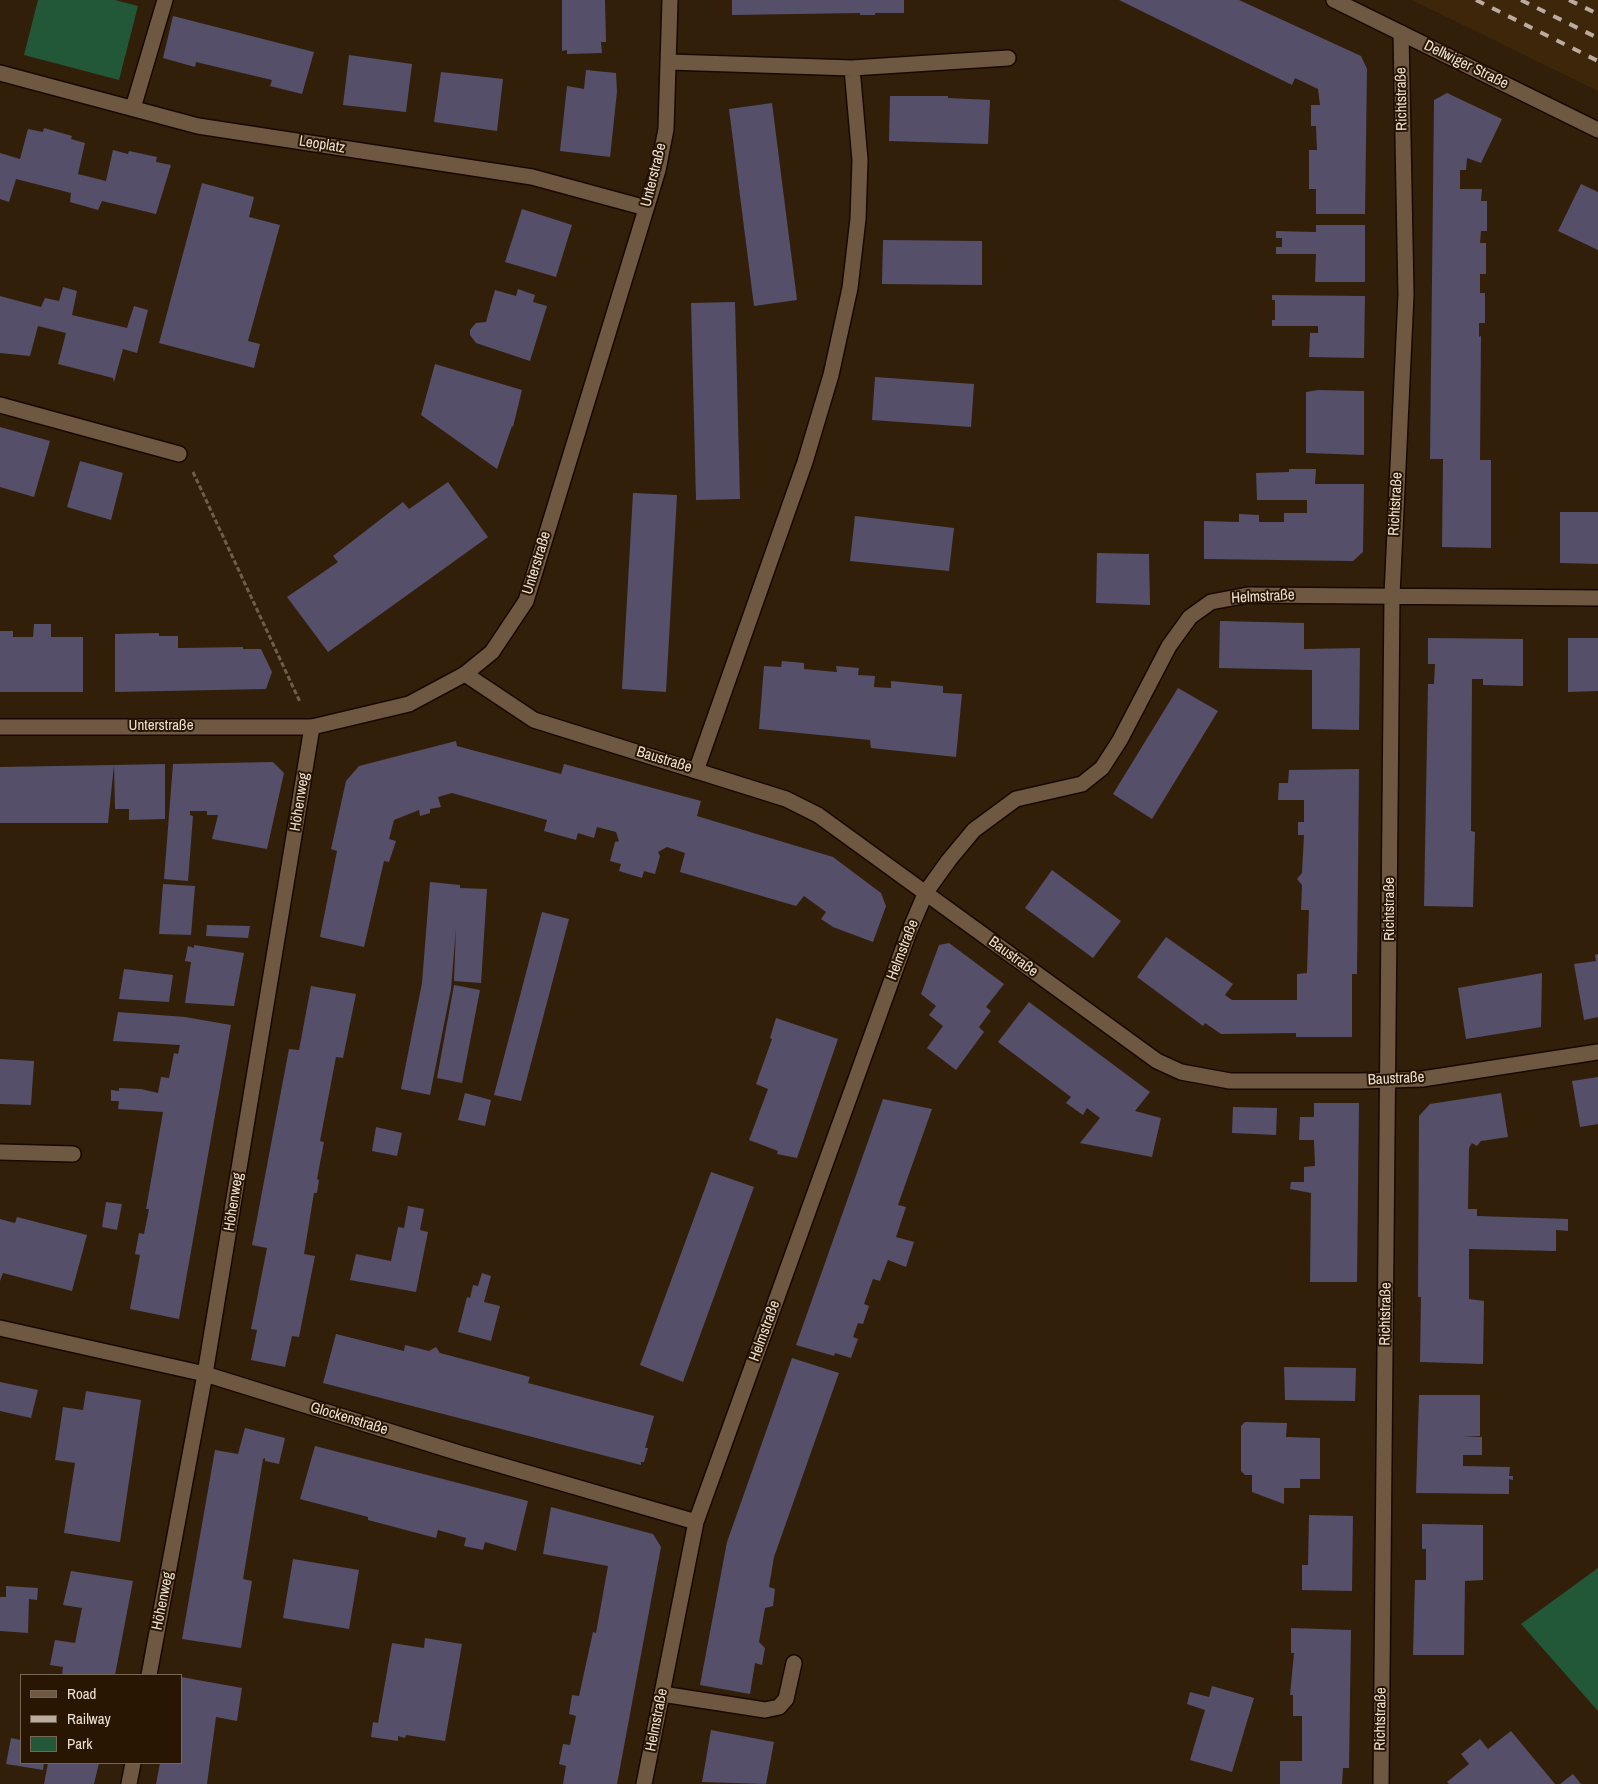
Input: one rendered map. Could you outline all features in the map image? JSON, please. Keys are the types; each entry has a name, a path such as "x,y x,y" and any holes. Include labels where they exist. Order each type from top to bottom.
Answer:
{"street":[{"path":"134,108 165,0"},
{"name":"Unterstraße","path":"0,727 312,727 409,704 465,674 492,652 526,600 658,170 666,129 670,0"},
{"name":"Dellwiger Straße","path":"1334,0 1598,130"},
{"name":"Richtstraße","path":"1381,1784 1392,595 1406,295 1401,34"},
{"path":"669,62 852,68 1008,58"},
{"path":"696,770 805,462 831,375 850,288 858,219 860,160 852,68"},
{"name":"Leoplatz","path":"0,73 198,126 532,177 646,208"},
{"path":"0,405 179,454"},
{"name":"Helmstraße","path":"644,1784 696,1522 909,932 926,892 974,830 1016,799 1082,784 1102,768 1120,740 1169,646 1190,617 1210,602 1248,595 1598,598"},
{"name":"Baustraße","path":"465,674 534,720 786,799 818,815 1157,1061 1182,1072 1230,1081 1422,1079 1598,1052"},
{"name":"Höhenweg","path":"149,1674 205,1374 312,727"},
{"path":"0,1152 73,1154"},
{"name":"Glockenstraße","path":"0,1328 205,1374 459,1453 696,1522"},
{"path":"662,1694 765,1710 779,1707 786,1699 794,1663"},
{"path":"128,1784 132,1764"}],"path":[{"path":"179,454 190,467 284,671 312,727"}],"shaded area":[{"path":"1412,0 1598,0 1598,91"}],"green space":[{"path":"38,0 115,0 138,6 119,80 24,55"},
{"path":"1598,1568 1598,1711 1521,1624"}],"building":[{"path":"562,0 605,0 606,42 601,42 602,53 567,54 567,50 562,51"},
{"path":"732,0 904,0 904,13 875,13 875,15 860,15 860,13 732,15"},
{"path":"1119,0 1239,0 1361,56 1367,69 1365,214 1316,214 1316,189 1309,189 1309,150 1317,150 1316,126 1311,126 1311,105 1320,105 1318,89 1295,78 1292,85"},
{"path":"173,16 314,52 302,94 270,86 272,80 196,62 195,67 163,58"},
{"path":"349,55 412,64 406,112 343,105"},
{"path":"586,70 616,73 617,92 610,157 560,151 567,86 584,89"},
{"path":"441,72 503,79 497,131 434,122"},
{"path":"1447,93 1502,119 1481,163 1467,158 1466,170 1460,170 1460,189 1482,189 1481,201 1487,201 1487,231 1481,231 1480,243 1486,243 1486,274 1480,274 1480,293 1485,293 1485,323 1479,323 1479,337 1481,336 1480,460 1491,460 1491,548 1442,547 1443,459 1430,459 1434,100"},
{"path":"890,96 948,96 948,98 990,100 988,144 889,141"},
{"path":"772,103 797,300 754,306 729,109"},
{"path":"44,128 72,136 71,139 85,143 78,174 106,181 113,150 128,154 129,151 157,157 156,162 171,165 156,214 102,201 98,210 70,202 71,193 16,179 9,202 0,199 0,153 20,159 28,129 43,132"},
{"path":"202,183 254,197 249,217 280,225 248,341 260,344 254,368 159,343"},
{"path":"1581,184 1598,192 1598,250 1558,231"},
{"path":"522,209 572,225 556,277 505,262"},
{"path":"1316,225 1365,225 1365,282 1315,282 1316,254 1276,254 1276,247 1282,247 1282,238 1276,238 1276,231 1316,232"},
{"path":"883,240 982,241 982,285 882,284"},
{"path":"63,287 77,291 72,315 127,328 134,306 148,310 137,353 123,349 114,382 113,378 58,364 66,333 38,326 30,356 0,353 0,296 41,307 45,298 59,301"},
{"path":"518,289 535,295 533,302 547,306 530,361 476,343 470,335 470,330 476,323 486,322 495,290 516,296"},
{"path":"1272,295 1365,296 1364,358 1309,357 1310,333 1318,333 1318,326 1272,326 1272,320 1275,320 1275,300 1272,300"},
{"path":"735,302 740,499 696,500 691,303"},
{"path":"435,364 522,390 513,427 497,469 421,415"},
{"path":"875,377 974,384 971,427 872,420"},
{"path":"1318,390 1364,391 1364,455 1306,453 1306,392"},
{"path":"0,427 50,441 34,497 0,487"},
{"path":"80,461 123,473 111,520 67,507"},
{"path":"1289,469 1316,469 1315,484 1364,484 1363,552 1353,561 1204,559 1204,521 1239,522 1239,514 1259,515 1259,522 1284,522 1284,513 1307,513 1307,500 1257,500 1256,473 1289,472"},
{"path":"448,482 488,537 328,652 287,597 338,562 333,556 403,502 409,509"},
{"path":"633,493 677,495 666,692 622,689"},
{"path":"1560,512 1598,512 1598,564 1560,563"},
{"path":"855,516 954,528 949,571 850,561"},
{"path":"1097,553 1149,554 1150,605 1096,603"},
{"path":"1220,621 1304,623 1304,649 1360,648 1359,730 1312,729 1312,670 1219,668"},
{"path":"34,624 51,624 51,637 83,637 83,692 0,692 0,631 13,631 13,637 33,637"},
{"path":"159,633 159,636 178,636 178,648 243,647 243,649 261,649 272,672 266,689 115,692 115,634"},
{"path":"1428,638 1523,639 1523,686 1483,685 1483,679 1472,679 1471,831 1475,832 1473,907 1424,906 1428,684 1434,684 1435,664 1428,664"},
{"path":"1568,638 1598,638 1598,691 1568,692"},
{"path":"782,661 804,663 804,669 837,672 836,666 859,668 858,675 875,676 874,687 891,688 891,681 943,686 943,693 962,694 956,757 871,748 870,740 759,729 764,666 781,667"},
{"path":"1178,688 1218,711 1152,819 1113,794"},
{"path":"456,741 457,746 561,774 564,764 701,801 697,816 833,857 881,893 886,906 873,942 833,927 821,919 826,912 804,896 796,906 680,872 685,853 667,847 658,852 660,856 655,874 644,871 642,878 619,871 621,864 610,861 615,842 619,841 616,832 597,827 594,838 578,833 576,840 544,831 547,820 452,793 438,797 441,807 430,809 430,813 420,816 419,810 394,820 389,839 396,841 389,862 384,861 364,947 320,937 337,851 331,849 346,781 359,766"},
{"path":"273,762 284,773 267,849 212,839 218,815 207,815 207,811 190,811 190,815 193,816 188,881 164,879 173,764"},
{"path":"165,764 165,819 129,820 129,809 115,809 114,765"},
{"path":"114,765 108,823 0,823 0,767"},
{"path":"1359,769 1357,974 1352,974 1352,1037 1296,1037 1296,1033 1221,1034 1205,1023 1203,1026 1137,977 1166,937 1233,984 1225,995 1232,1000 1297,1000 1297,974 1307,973 1309,910 1301,910 1302,885 1297,879 1302,873 1304,835 1298,835 1298,822 1304,822 1304,800 1278,800 1279,783 1288,783 1289,770"},
{"path":"1052,870 1121,921 1093,958 1025,908"},
{"path":"430,882 460,885 460,888 487,889 481,983 454,981 456,928 451,989 430,1095 401,1089 422,983"},
{"path":"163,884 195,886 191,935 159,934"},
{"path":"542,912 569,919 521,1101 494,1095"},
{"path":"207,925 250,926 248,938 206,936"},
{"path":"949,943 1004,984 986,1007 991,1011 979,1027 984,1032 956,1070 927,1048 943,1026 929,1015 936,1006 921,994 939,945"},
{"path":"194,945 244,953 234,1006 185,1003 191,962 185,961 188,946 194,948"},
{"path":"1598,954 1598,1017 1584,1020 1574,964 1596,961 1595,955"},
{"path":"124,969 173,975 169,1002 119,999"},
{"path":"1542,973 1541,1027 1466,1039 1458,988"},
{"path":"454,985 480,990 462,1083 437,1078"},
{"path":"311,986 356,994 343,1058 336,1057 320,1141 324,1142 317,1179 319,1180 317,1193 314,1193 304,1254 315,1256 299,1337 292,1336 285,1367 251,1360 257,1330 251,1329 267,1248 252,1245 289,1049 299,1050"},
{"path":"1029,1002 1150,1092 1135,1111 1161,1118 1152,1157 1080,1143 1100,1118 1087,1108 1083,1115 1066,1103 1071,1097 998,1042"},
{"path":"118,1012 185,1017 231,1025 179,1319 130,1309 140,1255 135,1254 139,1233 144,1234 149,1209 146,1209 163,1112 118,1109 119,1101 111,1101 111,1090 119,1091 119,1088 141,1089 158,1093 161,1077 169,1078 174,1053 178,1054 180,1045 113,1041"},
{"path":"776,1018 838,1039 797,1158 777,1154 778,1151 749,1140 768,1089 756,1084 772,1039 770,1038"},
{"path":"0,1059 34,1061 31,1105 0,1104"},
{"path":"1598,1077 1598,1124 1580,1127 1572,1081"},
{"path":"465,1093 491,1100 485,1126 458,1120"},
{"path":"1501,1093 1508,1137 1481,1141 1477,1146 1472,1143 1469,1148 1468,1209 1477,1209 1477,1216 1568,1219 1568,1231 1556,1230 1556,1251 1469,1249 1469,1299 1484,1301 1483,1364 1420,1362 1421,1297 1418,1297 1419,1116 1430,1104"},
{"path":"883,1099 932,1109 898,1205 906,1207 896,1237 914,1242 906,1267 888,1260 880,1281 873,1279 864,1304 869,1306 863,1324 858,1323 853,1337 858,1339 851,1358 835,1353 834,1356 796,1345"},
{"path":"1314,1103 1359,1103 1357,1282 1310,1282 1311,1193 1290,1189 1291,1182 1304,1182 1304,1167 1315,1166 1314,1140 1299,1140 1300,1117 1314,1117"},
{"path":"1233,1107 1277,1108 1276,1135 1232,1133"},
{"path":"376,1127 402,1133 397,1156 372,1151"},
{"path":"711,1172 754,1187 683,1382 640,1365"},
{"path":"106,1202 122,1204 117,1230 102,1227"},
{"path":"408,1206 424,1209 420,1230 428,1232 416,1292 350,1280 356,1254 391,1261 398,1227 404,1228"},
{"path":"17,1217 87,1235 72,1291 3,1273 0,1281 0,1219 15,1223"},
{"path":"482,1273 491,1276 484,1302 500,1306 491,1341 458,1332 467,1297 470,1298 473,1285 478,1286"},
{"path":"336,1334 404,1351 405,1345 429,1351 436,1347 440,1353 530,1377 528,1383 654,1416 645,1448 648,1448 644,1462 641,1462 641,1465 323,1383"},
{"path":"792,1358 839,1373 774,1557 769,1587 775,1589 773,1606 765,1608 759,1642 765,1648 762,1665 755,1663 750,1694 700,1685 727,1542"},
{"path":"1284,1367 1356,1368 1355,1401 1285,1400"},
{"path":"0,1382 38,1390 31,1418 0,1411"},
{"path":"86,1391 141,1400 120,1542 64,1533 75,1463 55,1460 63,1407 83,1410"},
{"path":"1419,1395 1480,1395 1480,1436 1463,1437 1482,1437 1482,1455 1463,1455 1463,1466 1510,1467 1509,1476 1513,1476 1513,1480 1509,1479 1509,1494 1416,1493"},
{"path":"1245,1422 1287,1423 1286,1437 1320,1438 1320,1479 1300,1479 1300,1488 1284,1488 1284,1504 1252,1492 1252,1475 1245,1475 1241,1471 1241,1426"},
{"path":"245,1428 285,1438 279,1464 265,1461 265,1458 263,1459 243,1579 252,1581 241,1648 182,1639 215,1450 238,1454"},
{"path":"315,1446 528,1501 516,1551 485,1542 483,1550 464,1546 466,1538 438,1530 436,1538 300,1499"},
{"path":"551,1507 653,1534 661,1547 617,1784 563,1784 566,1766 559,1764 563,1744 570,1745 576,1716 569,1714 572,1695 579,1696 593,1632 596,1633 608,1566 543,1554"},
{"path":"1309,1515 1353,1516 1352,1591 1302,1590 1302,1565 1308,1565"},
{"path":"1422,1524 1483,1525 1483,1580 1465,1581 1464,1655 1413,1655 1415,1580 1426,1580 1426,1549 1422,1549"},
{"path":"293,1559 359,1570 349,1629 283,1618"},
{"path":"71,1571 133,1581 115,1674 62,1674 63,1667 50,1665 55,1640 75,1643 82,1608 63,1605"},
{"path":"6,1586 38,1588 37,1600 29,1599 28,1633 0,1631 0,1597 6,1597"},
{"path":"1291,1628 1351,1630 1349,1768 1343,1768 1342,1784 1280,1784 1280,1761 1302,1761 1302,1716 1293,1716 1293,1695 1290,1695 1294,1653 1291,1653"},
{"path":"425,1638 462,1644 445,1741 406,1735 405,1738 398,1736 398,1741 371,1737 373,1722 378,1723 392,1643 424,1648"},
{"path":"182,1677 242,1688 237,1721 216,1717 207,1784 156,1784 160,1764 182,1764"},
{"path":"1212,1686 1254,1698 1232,1772 1190,1760 1205,1710 1187,1704 1190,1692 1209,1697"},
{"path":"711,1730 774,1742 766,1784 702,1782"},
{"path":"1511,1731 1555,1784 1449,1784 1447,1782 1469,1764 1461,1754 1480,1739 1488,1749"},
{"path":"11,1738 20,1740 20,1764 44,1764 43,1770 6,1764"},
{"path":"48,1764 99,1764 94,1784 44,1784"},
{"path":"1573,1774 1581,1784 1560,1784"}],"railway":[{"path":"1476,0 1598,61"},
{"path":"1521,0 1598,38"},
{"path":"1569,0 1598,14"}]}
